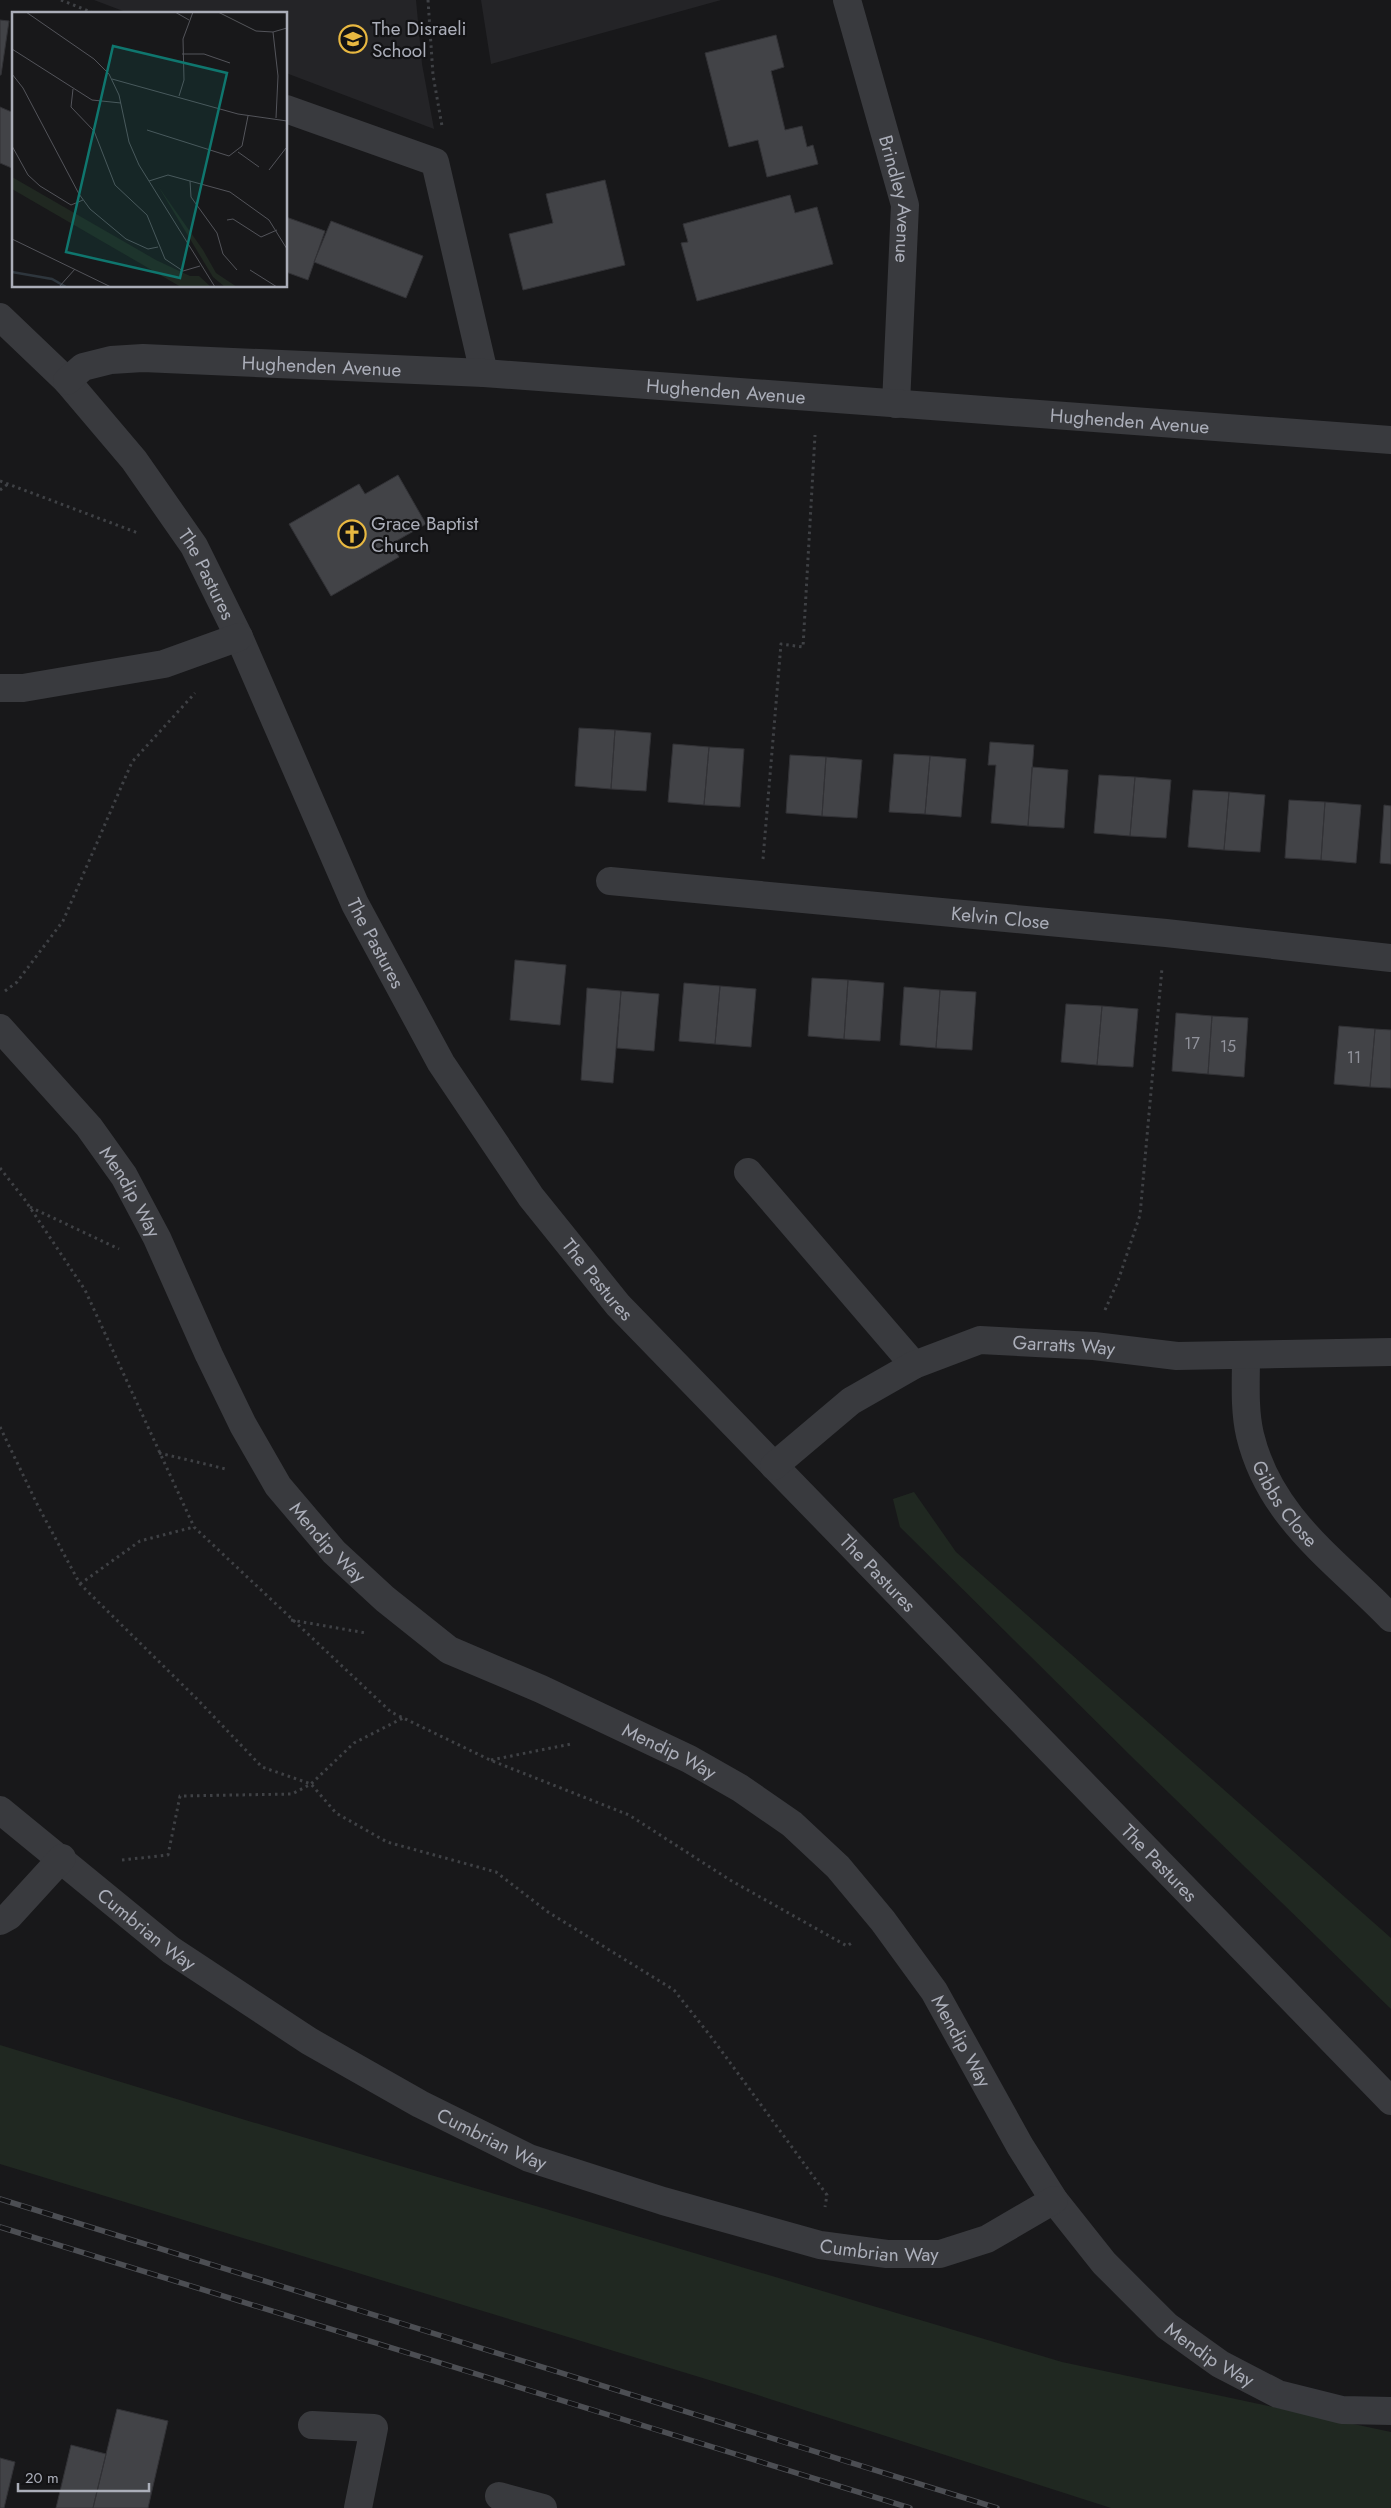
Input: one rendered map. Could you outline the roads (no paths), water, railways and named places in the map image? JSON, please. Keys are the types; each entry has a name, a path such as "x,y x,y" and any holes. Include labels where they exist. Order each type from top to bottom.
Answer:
{"street":[{"name":"Brindley Avenue","path":"847,0 905,204 896,404"},
{"path":"288,110 435,162 484,372"},
{"name":"The Pastures","path":"0,317 67,381 134,460 186,535 239,638 355,904 441,1063 531,1197 618,1305 1391,2101"},
{"name":"Hughenden Avenue","path":"67,381 83,367 111,360 143,358 484,372 1391,440"},
{"path":"0,688 22,688 50,684 164,664 239,638"},
{"name":"Kelvin Close","path":"610,881 1166,932 1391,958"},
{"name":"Mendip Way","path":"0,1028 89,1127 124,1176 164,1253 208,1355 270,1472 278,1486 334,1552 385,1599 449,1650 689,1758 740,1788 792,1824 838,1867 883,1921 934,1991 1020,2146 1054,2200 1104,2263 1166,2326 1220,2364 1278,2394 1342,2410 1391,2411"},
{"path":"748,1172 914,1365"},
{"name":"Garratts Way","path":"774,1466 851,1401 914,1365 980,1340 1094,1346 1177,1356 1391,1352"},
{"name":"Gibbs Close","path":"1246,1355 1246,1404 1250,1435 1264,1474 1281,1506 1308,1540 1391,1618"},
{"name":"Cumbrian Way","path":"0,1810 62,1858 171,1950 309,2041 420,2104 529,2158 663,2201 820,2245 887,2254 940,2254 987,2239 1054,2200"},
{"path":"0,1921 9,1916 62,1858"},
{"path":"312,2426 374,2428 358,2508"},
{"path":"499,2496 544,2508"}],"railway":[{"path":"0,2199 997,2508"},
{"path":"0,2227 910,2508"}],"place":[{"name":"The Disraeli School","path":"353,39"},
{"name":"Grace Baptist Church","path":"352,534"}]}
